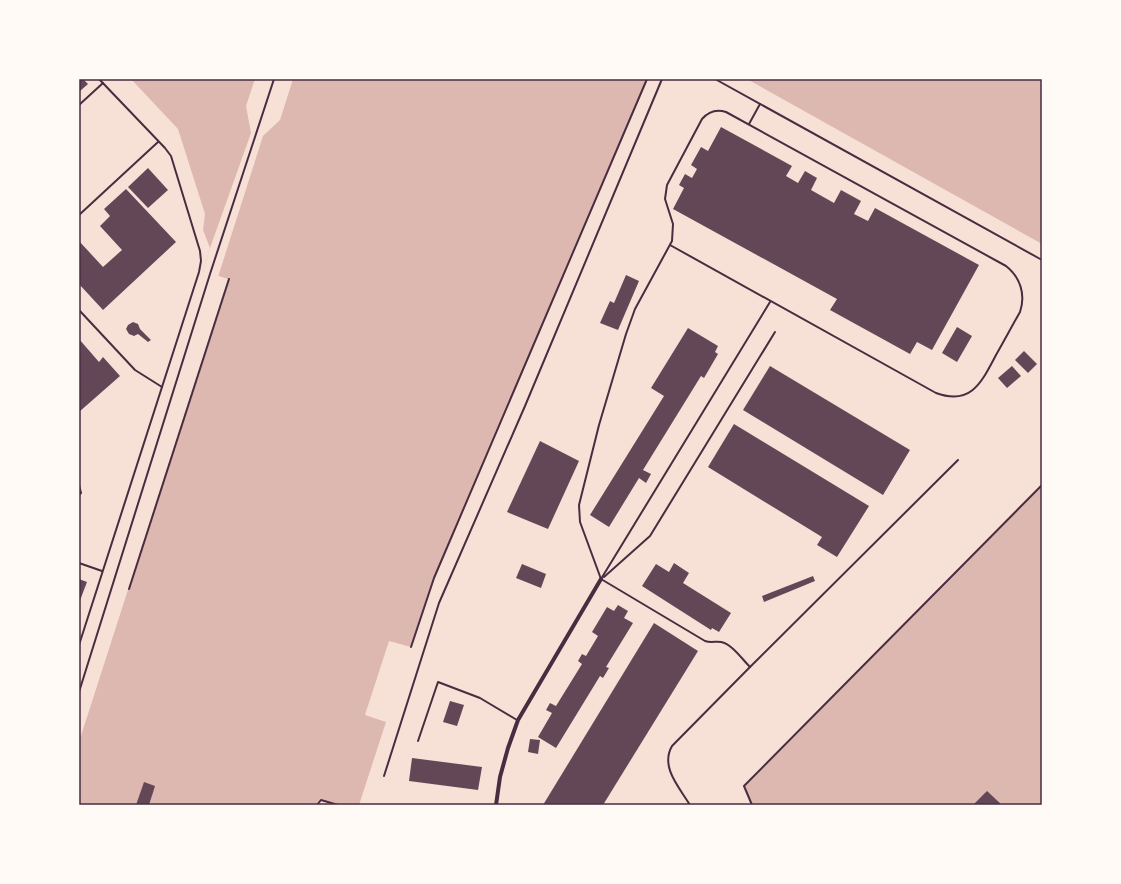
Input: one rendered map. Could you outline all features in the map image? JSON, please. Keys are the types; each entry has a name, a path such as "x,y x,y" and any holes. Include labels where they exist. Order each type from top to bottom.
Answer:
{"street":[{"path":"496,805 500,777 518,720 601,579"}],"lane":[{"path":"79,645 199,272 201,261 200,251 171,156 99,79"},
{"path":"79,692 210,274 274,79"},
{"path":"384,776 439,603 528,399 662,79"},
{"path":"715,79 1042,260"},
{"path":"79,105 103,83"},
{"path":"748,124 760,104"},
{"path":"670,245 936,393 952,396 968,393 981,382 1020,312 1023,300 1020,284 1014,274 1006,266 748,124 721,110 710,112 702,119 666,185 665,199 674,224 672,241 638,303 626,334 599,425 579,504 580,522 601,579 705,641 727,644 750,668"},
{"path":"79,215 158,142"},
{"path":"601,579 770,301"},
{"path":"79,310 135,370 162,386"},
{"path":"601,579 650,536 775,332"},
{"path":"690,805 668,769 668,757 670,750 958,460"},
{"path":"79,485 81,493 79,495"},
{"path":"79,563 102,571"},
{"path":"418,742 438,682 480,698 518,720"}],"path":[{"path":"411,647 434,578 647,79"},
{"path":"129,589 229,279"},
{"path":"752,805 744,786 1042,485"},
{"path":"317,805 321,800 338,805"}],"shaded area":[{"path":"131,79 647,79 434,578 411,647 389,641 365,715 386,722 359,805 338,805 321,800 317,805 79,805 79,742 228,279 203,271 210,248 203,230 205,214 178,129"},
{"path":"747,79 1042,79 1042,244"},
{"path":"1042,485 1042,805 752,805 744,786"}],"pier":[{"path":"255,79 293,79 280,120 263,136 218,277 203,271 251,133 246,106"}],"building":[{"path":"79,79 83,79 88,84 79,92"},
{"path":"721,127 792,166 786,176 798,183 805,171 817,178 811,190 834,203 841,190 861,201 854,214 868,221 875,208 979,265 932,350 917,342 910,354 830,310 837,299 673,209 684,188 679,185 685,174 692,178 697,169 691,165 701,147 708,151"},
{"path":"148,168 168,190 148,208 128,187"},
{"path":"126,189 176,242 103,310 79,284 79,241 103,267 122,250 100,226 110,216 104,209"},
{"path":"626,275 639,281 618,330 600,323 610,301 614,303"},
{"path":"133,322 138,324 140,329 151,340 148,342 138,334 134,336 129,334 126,329 128,325"},
{"path":"957,327 972,336 957,362 942,353"},
{"path":"688,328 718,346 715,352 718,354 704,378 701,376 643,470 651,474 646,483 639,478 609,527 590,515 664,396 651,388"},
{"path":"79,339 99,362 103,357 120,376 79,412"},
{"path":"1024,351 1037,364 1028,373 1015,360"},
{"path":"770,366 910,450 883,495 743,410"},
{"path":"1012,366 1021,376 1007,388 998,378"},
{"path":"734,424 869,506 837,557 817,545 822,537 708,467"},
{"path":"540,441 579,461 548,529 507,512"},
{"path":"674,563 689,573 683,583 731,613 719,632 712,628 711,630 642,586 656,564 669,572"},
{"path":"522,564 546,574 541,588 516,578"},
{"path":"813,576 815,581 764,602 762,596"},
{"path":"79,579 87,582 79,603"},
{"path":"618,605 628,611 624,618 633,623 606,667 609,668 603,678 600,676 556,748 538,737 552,713 546,710 550,703 556,706 582,664 578,661 582,654 586,656 598,636 592,632 607,607 614,611"},
{"path":"654,623 698,651 603,805 543,805"},
{"path":"450,701 464,705 457,726 443,722"},
{"path":"530,739 540,740 538,754 528,752"},
{"path":"412,758 482,767 478,790 409,781"},
{"path":"144,782 155,786 149,805 136,805"},
{"path":"987,791 1002,805 973,805"}]}
